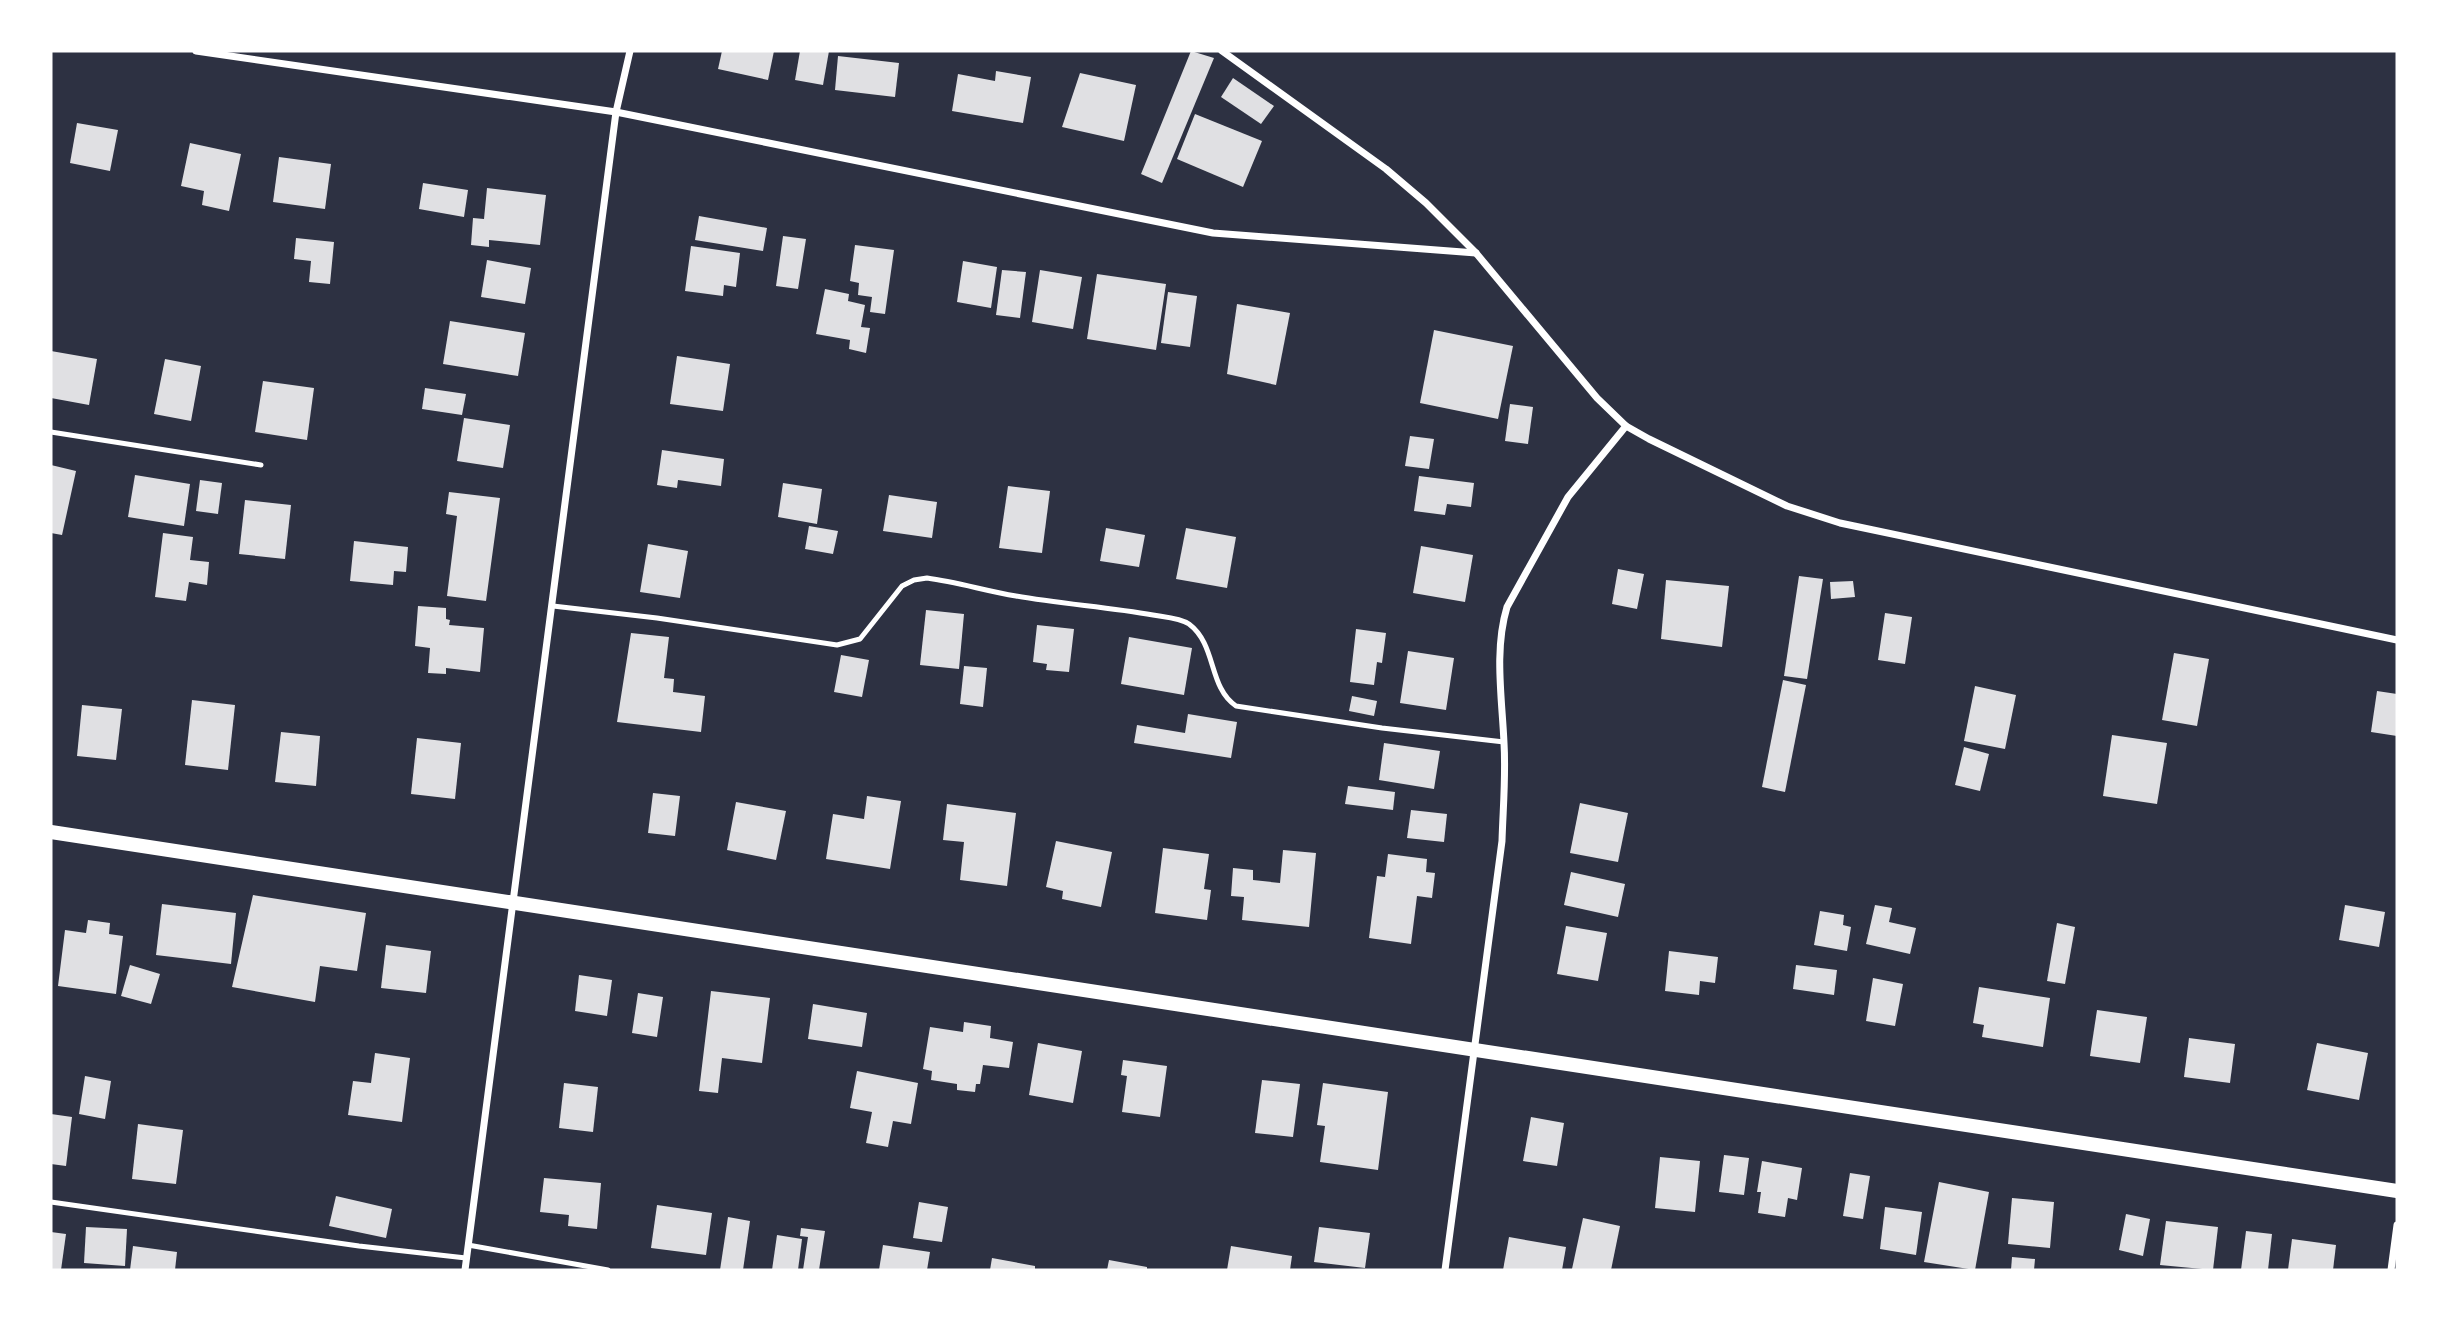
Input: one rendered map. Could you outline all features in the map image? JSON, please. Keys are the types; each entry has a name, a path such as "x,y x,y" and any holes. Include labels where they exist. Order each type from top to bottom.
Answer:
{"main road":[{"path":"51,831 2397,1191"}],"street":[{"path":"196,51 616,112 1213,233 1476,253"},
{"path":"465,1270 616,112 630,51"},
{"path":"1222,51 1386,169 1426,203 1476,253 1597,398 1626,426 1649,439 1787,506 1840,523 2397,640"},
{"path":"1445,1270 1502,841 1505,774 1501,643 1507,607 1568,497 1626,426"},
{"path":"2391,1270 2397,1225"}],"lane":[{"path":"51,432 261,465"},
{"path":"553,606 657,618 837,645 860,639 902,586 927,578 1014,596 1139,612 1188,623 1203,640 1227,700 1236,706 1382,728 1504,741"},
{"path":"51,1202 466,1258"},
{"path":"468,1245 608,1270"}],"building":[{"path":"722,51 774,51 768,80 718,69"},
{"path":"800,51 829,51 823,85 795,80"},
{"path":"1191,51 1214,58 1162,183 1141,174"},
{"path":"838,56 899,63 895,97 835,90"},
{"path":"996,71 1031,77 1023,123 952,111 958,74 995,81"},
{"path":"1080,73 1136,85 1124,141 1062,127"},
{"path":"1233,78 1274,106 1261,124 1221,97"},
{"path":"1195,114 1262,141 1243,187 1177,159"},
{"path":"77,123 118,130 110,171 70,163"},
{"path":"190,143 241,154 229,211 202,205 204,191 181,186"},
{"path":"279,157 331,164 325,209 273,202"},
{"path":"423,183 468,190 464,217 419,209"},
{"path":"487,188 546,195 540,245 489,240 489,247 471,245 473,218 484,219"},
{"path":"699,216 767,228 763,251 695,240"},
{"path":"783,236 806,239 798,289 776,286"},
{"path":"296,238 334,242 330,284 309,282 311,261 294,259"},
{"path":"855,245 894,250 885,314 870,312 872,297 858,295 859,283 850,281"},
{"path":"691,246 740,253 736,287 724,285 723,296 685,291"},
{"path":"487,260 531,268 525,304 481,297"},
{"path":"963,261 997,267 991,308 957,302"},
{"path":"1002,270 1026,272 1020,318 996,315"},
{"path":"1040,270 1082,277 1073,329 1032,322"},
{"path":"1097,274 1166,284 1156,350 1087,339"},
{"path":"825,289 849,294 848,301 865,305 861,327 870,328 866,353 849,349 850,340 816,334"},
{"path":"1168,292 1197,296 1190,347 1161,343"},
{"path":"1237,304 1290,313 1276,385 1227,374"},
{"path":"450,321 525,333 518,376 443,364"},
{"path":"1434,330 1513,346 1498,419 1420,403"},
{"path":"51,351 97,359 89,405 51,398"},
{"path":"677,356 730,364 723,411 670,404"},
{"path":"165,359 201,366 191,421 154,414"},
{"path":"263,381 314,388 307,440 255,432"},
{"path":"425,388 466,394 462,415 422,409"},
{"path":"1510,404 1533,407 1528,444 1505,441"},
{"path":"464,418 510,425 503,468 457,461"},
{"path":"1410,436 1434,439 1429,469 1405,466"},
{"path":"662,450 724,459 721,486 678,480 677,488 657,485"},
{"path":"51,465 76,471 62,535 51,533"},
{"path":"135,475 190,484 184,526 128,517"},
{"path":"1419,476 1474,483 1471,507 1447,504 1445,515 1414,511"},
{"path":"200,480 222,483 218,514 196,511"},
{"path":"783,483 822,489 817,524 778,517"},
{"path":"1008,486 1050,491 1042,553 999,548"},
{"path":"449,492 500,498 486,601 447,596 457,516 446,514"},
{"path":"889,495 937,502 932,538 883,531"},
{"path":"245,500 291,505 285,559 239,554"},
{"path":"809,526 838,531 833,554 805,549"},
{"path":"1106,528 1145,535 1139,567 1100,561"},
{"path":"1186,528 1236,537 1227,588 1176,579"},
{"path":"163,533 193,537 190,560 209,562 207,585 189,582 186,601 155,597"},
{"path":"354,541 408,547 406,572 394,571 393,585 350,581"},
{"path":"648,544 688,551 680,598 640,592"},
{"path":"1421,546 1473,555 1465,602 1413,593"},
{"path":"1618,569 1644,574 1637,609 1612,604"},
{"path":"1799,576 1823,579 1807,679 1784,676"},
{"path":"1666,580 1729,586 1722,647 1661,639"},
{"path":"1853,581 1855,597 1831,599 1830,582"},
{"path":"418,606 446,608 449,625 484,628 480,672 446,668 446,674 428,673 430,648 415,646"},
{"path":"926,610 964,614 959,669 920,665"},
{"path":"1885,613 1912,617 1905,664 1878,660"},
{"path":"1037,625 1074,629 1069,672 1046,670 1047,664 1033,662"},
{"path":"1356,629 1386,633 1382,663 1377,662 1374,685 1350,682"},
{"path":"631,633 669,637 664,678 674,679 673,692 705,696 701,732 617,722"},
{"path":"1129,637 1192,648 1184,695 1121,684"},
{"path":"1408,651 1454,658 1446,710 1400,703"},
{"path":"2174,653 2209,659 2197,726 2162,720"},
{"path":"841,655 869,660 862,697 834,692"},
{"path":"964,666 987,668 983,707 960,704"},
{"path":"1783,680 1806,685 1785,792 1762,787"},
{"path":"1975,686 2016,695 2005,749 1964,741"},
{"path":"2377,691 2397,694 2397,736 2371,732"},
{"path":"1352,696 1377,701 1374,716 1349,711"},
{"path":"192,700 235,705 228,770 185,765"},
{"path":"82,705 122,709 116,760 77,756"},
{"path":"1188,714 1237,722 1231,758 1134,743 1137,725 1185,733"},
{"path":"281,732 320,736 316,786 275,782"},
{"path":"2112,735 2167,743 2157,804 2103,796"},
{"path":"417,738 461,743 455,799 411,794"},
{"path":"1384,743 1440,751 1434,789 1379,780"},
{"path":"1964,747 1989,754 1980,791 1955,785"},
{"path":"1348,786 1395,792 1393,810 1345,804"},
{"path":"653,793 680,796 675,836 648,833"},
{"path":"867,796 901,801 890,869 826,859 833,814 864,819"},
{"path":"736,802 786,811 776,860 727,850"},
{"path":"1580,803 1628,813 1618,862 1570,853"},
{"path":"947,804 1016,813 1007,886 960,880 964,842 943,840"},
{"path":"1411,810 1447,814 1444,842 1407,838"},
{"path":"1056,841 1112,852 1101,907 1062,899 1063,891 1046,887"},
{"path":"1163,848 1209,854 1204,889 1211,890 1207,920 1155,913"},
{"path":"1283,850 1316,853 1309,927 1242,920 1244,897 1231,896 1233,868 1253,870 1253,880 1280,883"},
{"path":"1388,854 1427,859 1426,872 1435,873 1432,898 1417,896 1411,944 1369,938 1377,876 1385,877"},
{"path":"1571,872 1625,884 1618,917 1564,905"},
{"path":"253,895 366,913 357,971 320,966 315,1002 232,987"},
{"path":"162,904 236,913 231,964 156,955"},
{"path":"1875,905 1892,908 1889,922 1916,928 1910,954 1866,944"},
{"path":"2345,905 2385,912 2379,947 2339,940"},
{"path":"1820,911 1844,915 1843,925 1851,927 1847,951 1814,945"},
{"path":"88,920 110,923 109,934 123,936 116,994 58,986 65,930 86,933"},
{"path":"2057,923 2075,927 2065,984 2047,981"},
{"path":"1566,926 1607,933 1598,981 1557,974"},
{"path":"386,945 431,951 426,993 381,988"},
{"path":"1669,951 1718,957 1715,983 1700,981 1699,995 1665,991"},
{"path":"130,965 160,974 151,1004 121,996"},
{"path":"1796,965 1837,970 1834,995 1793,989"},
{"path":"579,975 612,980 607,1016 575,1011"},
{"path":"1873,978 1903,984 1895,1026 1866,1021"},
{"path":"1979,987 2050,998 2043,1047 1982,1037 1984,1025 1973,1023"},
{"path":"711,991 770,998 762,1063 722,1058 718,1093 699,1091"},
{"path":"638,993 663,997 657,1037 632,1033"},
{"path":"813,1004 867,1013 862,1047 808,1039"},
{"path":"2097,1010 2147,1017 2140,1063 2090,1056"},
{"path":"964,1022 991,1026 990,1038 1013,1042 1009,1068 983,1065 980,1084 976,1084 975,1092 957,1090 957,1084 931,1080 932,1071 923,1069 930,1027 963,1032"},
{"path":"2189,1038 2235,1044 2230,1083 2184,1077"},
{"path":"1038,1043 1082,1051 1073,1103 1029,1095"},
{"path":"2317,1043 2368,1053 2359,1100 2307,1090"},
{"path":"375,1053 410,1058 402,1122 348,1115 353,1081 371,1083"},
{"path":"1123,1060 1167,1066 1160,1117 1122,1112 1127,1076 1121,1075"},
{"path":"857,1071 918,1083 911,1124 893,1121 888,1147 866,1143 872,1112 850,1108"},
{"path":"85,1076 111,1081 105,1119 79,1114"},
{"path":"1262,1080 1300,1084 1293,1137 1255,1133"},
{"path":"564,1083 598,1087 593,1132 559,1128"},
{"path":"1323,1083 1388,1092 1378,1170 1320,1162 1325,1126 1317,1125"},
{"path":"51,1114 72,1117 66,1166 51,1164"},
{"path":"1531,1117 1564,1123 1557,1166 1523,1161"},
{"path":"138,1124 183,1130 176,1184 132,1179"},
{"path":"1724,1155 1749,1158 1744,1195 1719,1192"},
{"path":"1660,1157 1700,1161 1695,1212 1655,1208"},
{"path":"1762,1161 1802,1168 1797,1200 1788,1198 1785,1217 1758,1213 1761,1192 1757,1192"},
{"path":"1850,1173 1870,1176 1863,1219 1843,1216"},
{"path":"544,1178 601,1183 597,1229 568,1226 569,1215 540,1212"},
{"path":"1939,1182 1989,1192 1975,1270 1924,1262"},
{"path":"336,1196 392,1209 386,1238 329,1226"},
{"path":"2012,1198 2054,1202 2050,1248 2008,1244"},
{"path":"919,1202 948,1207 942,1242 913,1238"},
{"path":"657,1205 712,1213 706,1255 651,1248"},
{"path":"1885,1207 1922,1212 1916,1255 1880,1249"},
{"path":"2126,1214 2150,1219 2143,1256 2119,1250"},
{"path":"728,1217 750,1221 743,1270 720,1270"},
{"path":"1583,1218 1620,1226 1611,1270 1572,1269"},
{"path":"2166,1221 2218,1227 2213,1270 2160,1265"},
{"path":"86,1227 127,1229 125,1266 84,1263"},
{"path":"1319,1227 1370,1233 1365,1268 1314,1262"},
{"path":"801,1228 825,1231 819,1270 803,1270 808,1237 800,1236"},
{"path":"2246,1231 2272,1234 2268,1270 2241,1270"},
{"path":"51,1232 66,1234 61,1270 51,1270"},
{"path":"777,1235 802,1239 798,1270 772,1270"},
{"path":"1509,1237 1566,1247 1562,1270 1503,1270"},
{"path":"2292,1239 2336,1245 2333,1270 2288,1270"},
{"path":"883,1245 930,1252 927,1270 879,1270"},
{"path":"133,1246 177,1252 175,1270 130,1270"},
{"path":"1231,1246 1292,1256 1290,1270 1227,1270"},
{"path":"2012,1257 2035,1259 2034,1270 2011,1270"},
{"path":"992,1258 1035,1266 1035,1270 990,1270"},
{"path":"1109,1260 1147,1267 1147,1270 1107,1270"}]}
